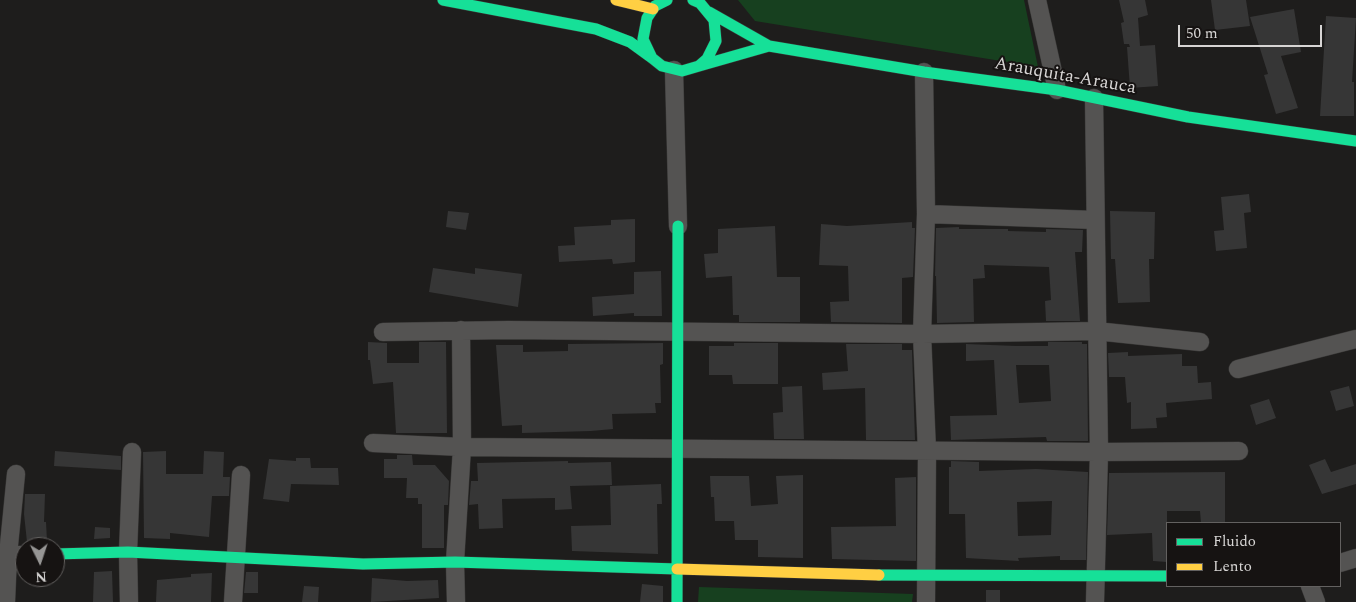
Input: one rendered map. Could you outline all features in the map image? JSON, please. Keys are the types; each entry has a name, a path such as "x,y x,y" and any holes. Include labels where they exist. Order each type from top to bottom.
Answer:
{"street":[{"path":"443,0 596,29 630,42 662,66 674,70 682,71 768,46"},
{"path":"616,0 654,5 667,0"},
{"path":"692,0 700,3 709,12 768,46"},
{"path":"1038,0 1056,90"},
{"path":"652,58 646,49 643,33 647,18 654,5"},
{"path":"698,66 713,51 716,41 716,25 709,12"},
{"name":"Arauquita-Arauca","path":"768,46 924,72 1056,90 1188,117 1356,141"},
{"path":"674,70 678,226 677,602"},
{"path":"924,72 926,214 922,334 927,451 926,602"},
{"path":"1094,98 1099,452 1095,602"},
{"path":"926,214 1095,220"},
{"path":"384,332 461,330 922,334 1096,331 1200,342"},
{"path":"456,602 455,562 462,447 461,330"},
{"path":"1238,369 1356,339"},
{"path":"373,443 462,447 927,451 1099,452 1239,450"},
{"path":"129,602 128,552 132,452"},
{"path":"16,474 16,537"},
{"path":"234,602 235,556 241,474"},
{"path":"65,554 128,552 363,564 455,562 677,567 927,576 1096,574 1166,576"},
{"path":"1341,563 1356,558"},
{"path":"6,602 15,560"},
{"path":"1310,587 1316,602"}],"green space":[{"path":"738,0 1024,0 1038,67 755,21"},
{"path":"699,587 913,594 912,602 698,602"}],"building":[{"path":"1119,0 1145,0 1148,15 1138,18 1140,46 1155,45 1158,86 1130,88 1127,47 1130,47 1129,44 1124,44 1121,23 1124,22"},
{"path":"1211,0 1246,0 1250,26 1215,30"},
{"path":"1294,9 1301,52 1281,56 1298,108 1276,114 1264,75 1268,74 1250,17"},
{"path":"1326,16 1356,18 1352,82 1354,82 1354,116 1320,116"},
{"path":"1249,194 1251,212 1244,213 1247,248 1216,251 1214,231 1224,230 1221,197"},
{"path":"448,211 469,213 466,230 446,227"},
{"path":"1110,211 1155,212 1154,259 1149,259 1150,302 1118,303 1115,259 1111,259"},
{"path":"635,219 635,262 613,264 612,259 559,262 558,246 575,245 574,227 611,225 611,220"},
{"path":"912,222 912,228 915,228 913,277 902,278 902,323 831,322 830,302 849,301 848,266 819,265 821,224 847,226"},
{"path":"775,226 777,277 800,277 800,322 739,322 739,315 733,315 732,276 706,278 704,254 718,253 718,229"},
{"path":"959,227 959,229 1008,229 1008,231 1046,232 1046,229 1083,230 1082,252 1075,252 1080,321 1046,321 1045,301 1051,300 1049,267 984,265 985,278 973,279 974,322 937,323 935,276 936,228"},
{"path":"433,268 475,274 475,268 522,274 518,307 429,292"},
{"path":"661,271 662,316 634,316 634,313 593,316 592,297 634,294 634,272"},
{"path":"368,342 387,343 387,363 419,363 419,342 446,342 447,433 396,433 393,382 373,384 370,360 368,360"},
{"path":"1048,342 1082,342 1082,344 1087,344 1088,441 1047,441 1046,437 951,440 950,416 997,415 994,360 966,361 966,344 1048,346","holes":["1016,365 1049,365 1051,401 1019,403"]},
{"path":"663,343 663,364 660,365 661,403 655,403 656,413 612,414 613,429 591,431 522,433 522,425 502,426 496,345 523,345 523,352 568,351 568,344"},
{"path":"734,343 778,343 778,384 733,384 732,375 709,375 709,346 734,346"},
{"path":"846,344 902,344 902,350 912,350 915,440 866,440 865,388 823,390 822,373 848,371"},
{"path":"1128,352 1128,356 1182,354 1182,366 1197,366 1198,383 1211,382 1212,399 1166,403 1167,417 1156,418 1157,428 1131,429 1131,402 1127,403 1125,377 1109,377 1108,353"},
{"path":"802,386 804,439 774,439 773,413 783,412 782,387"},
{"path":"1349,386 1354,406 1336,411 1330,391"},
{"path":"1269,399 1276,418 1256,425 1250,405"},
{"path":"55,451 121,456 121,470 54,466"},
{"path":"166,451 166,474 203,474 204,451 224,452 223,477 230,477 229,496 212,496 209,537 170,533 170,539 144,538 143,452"},
{"path":"397,455 412,455 413,465 435,465 449,481 448,505 444,505 444,548 422,548 422,504 418,504 418,498 406,498 407,478 384,478 384,459 397,459"},
{"path":"296,458 310,458 311,468 338,468 339,485 291,484 289,502 263,499 269,459 296,461"},
{"path":"1325,459 1331,472 1356,464 1356,484 1322,494 1309,465"},
{"path":"568,461 568,463 611,462 612,485 570,486 572,509 555,510 555,498 502,499 503,528 479,529 478,504 469,505 471,481 478,481 477,463"},
{"path":"951,461 979,462 979,471 1036,469 1088,472 1086,560 1060,560 1060,556 1018,558 1019,561 966,558 965,514 949,514 949,467 951,467","holes":["1052,501 1051,535 1018,536 1017,502"]},
{"path":"1225,472 1225,522 1201,522 1200,511 1167,511 1166,562 1153,561 1152,533 1107,535 1109,473"},
{"path":"803,475 803,558 758,557 758,540 735,540 734,521 715,521 714,497 711,497 710,476 749,476 751,506 778,504 776,476"},
{"path":"916,477 916,561 832,559 831,527 896,526 895,478"},
{"path":"661,484 662,504 657,504 658,554 572,551 571,526 611,525 610,486"},
{"path":"25,494 45,494 44,522 46,522 47,537 26,537 24,514"},
{"path":"95,527 110,528 110,538 94,539"},
{"path":"112,571 113,602 93,602 94,572"},
{"path":"246,572 258,572 258,593 244,593"},
{"path":"212,573 211,602 156,602 157,580 191,577 191,574"},
{"path":"372,578 407,581 438,580 439,598 371,602"},
{"path":"642,584 663,586 663,602 640,602"},
{"path":"304,586 319,587 318,602 302,602"},
{"path":"986,590 1000,590 1000,602 986,602"}],"traffic: fast":[{"path":"443,0 596,29 630,42 652,58"},
{"path":"667,0 655,6 647,18 643,39 652,58 662,66 682,71 699,66 707,59 716,41 714,20 700,3 693,0"},
{"path":"709,12 769,46 924,72 1057,90 1188,117 1356,141"},
{"path":"699,66 769,46"},
{"path":"677,602 678,226"},
{"path":"65,554 128,552 363,564 455,562 677,569"},
{"path":"879,575 1166,576"}],"traffic: slow":[{"path":"616,0 653,9"},
{"path":"677,569 879,575"}]}
